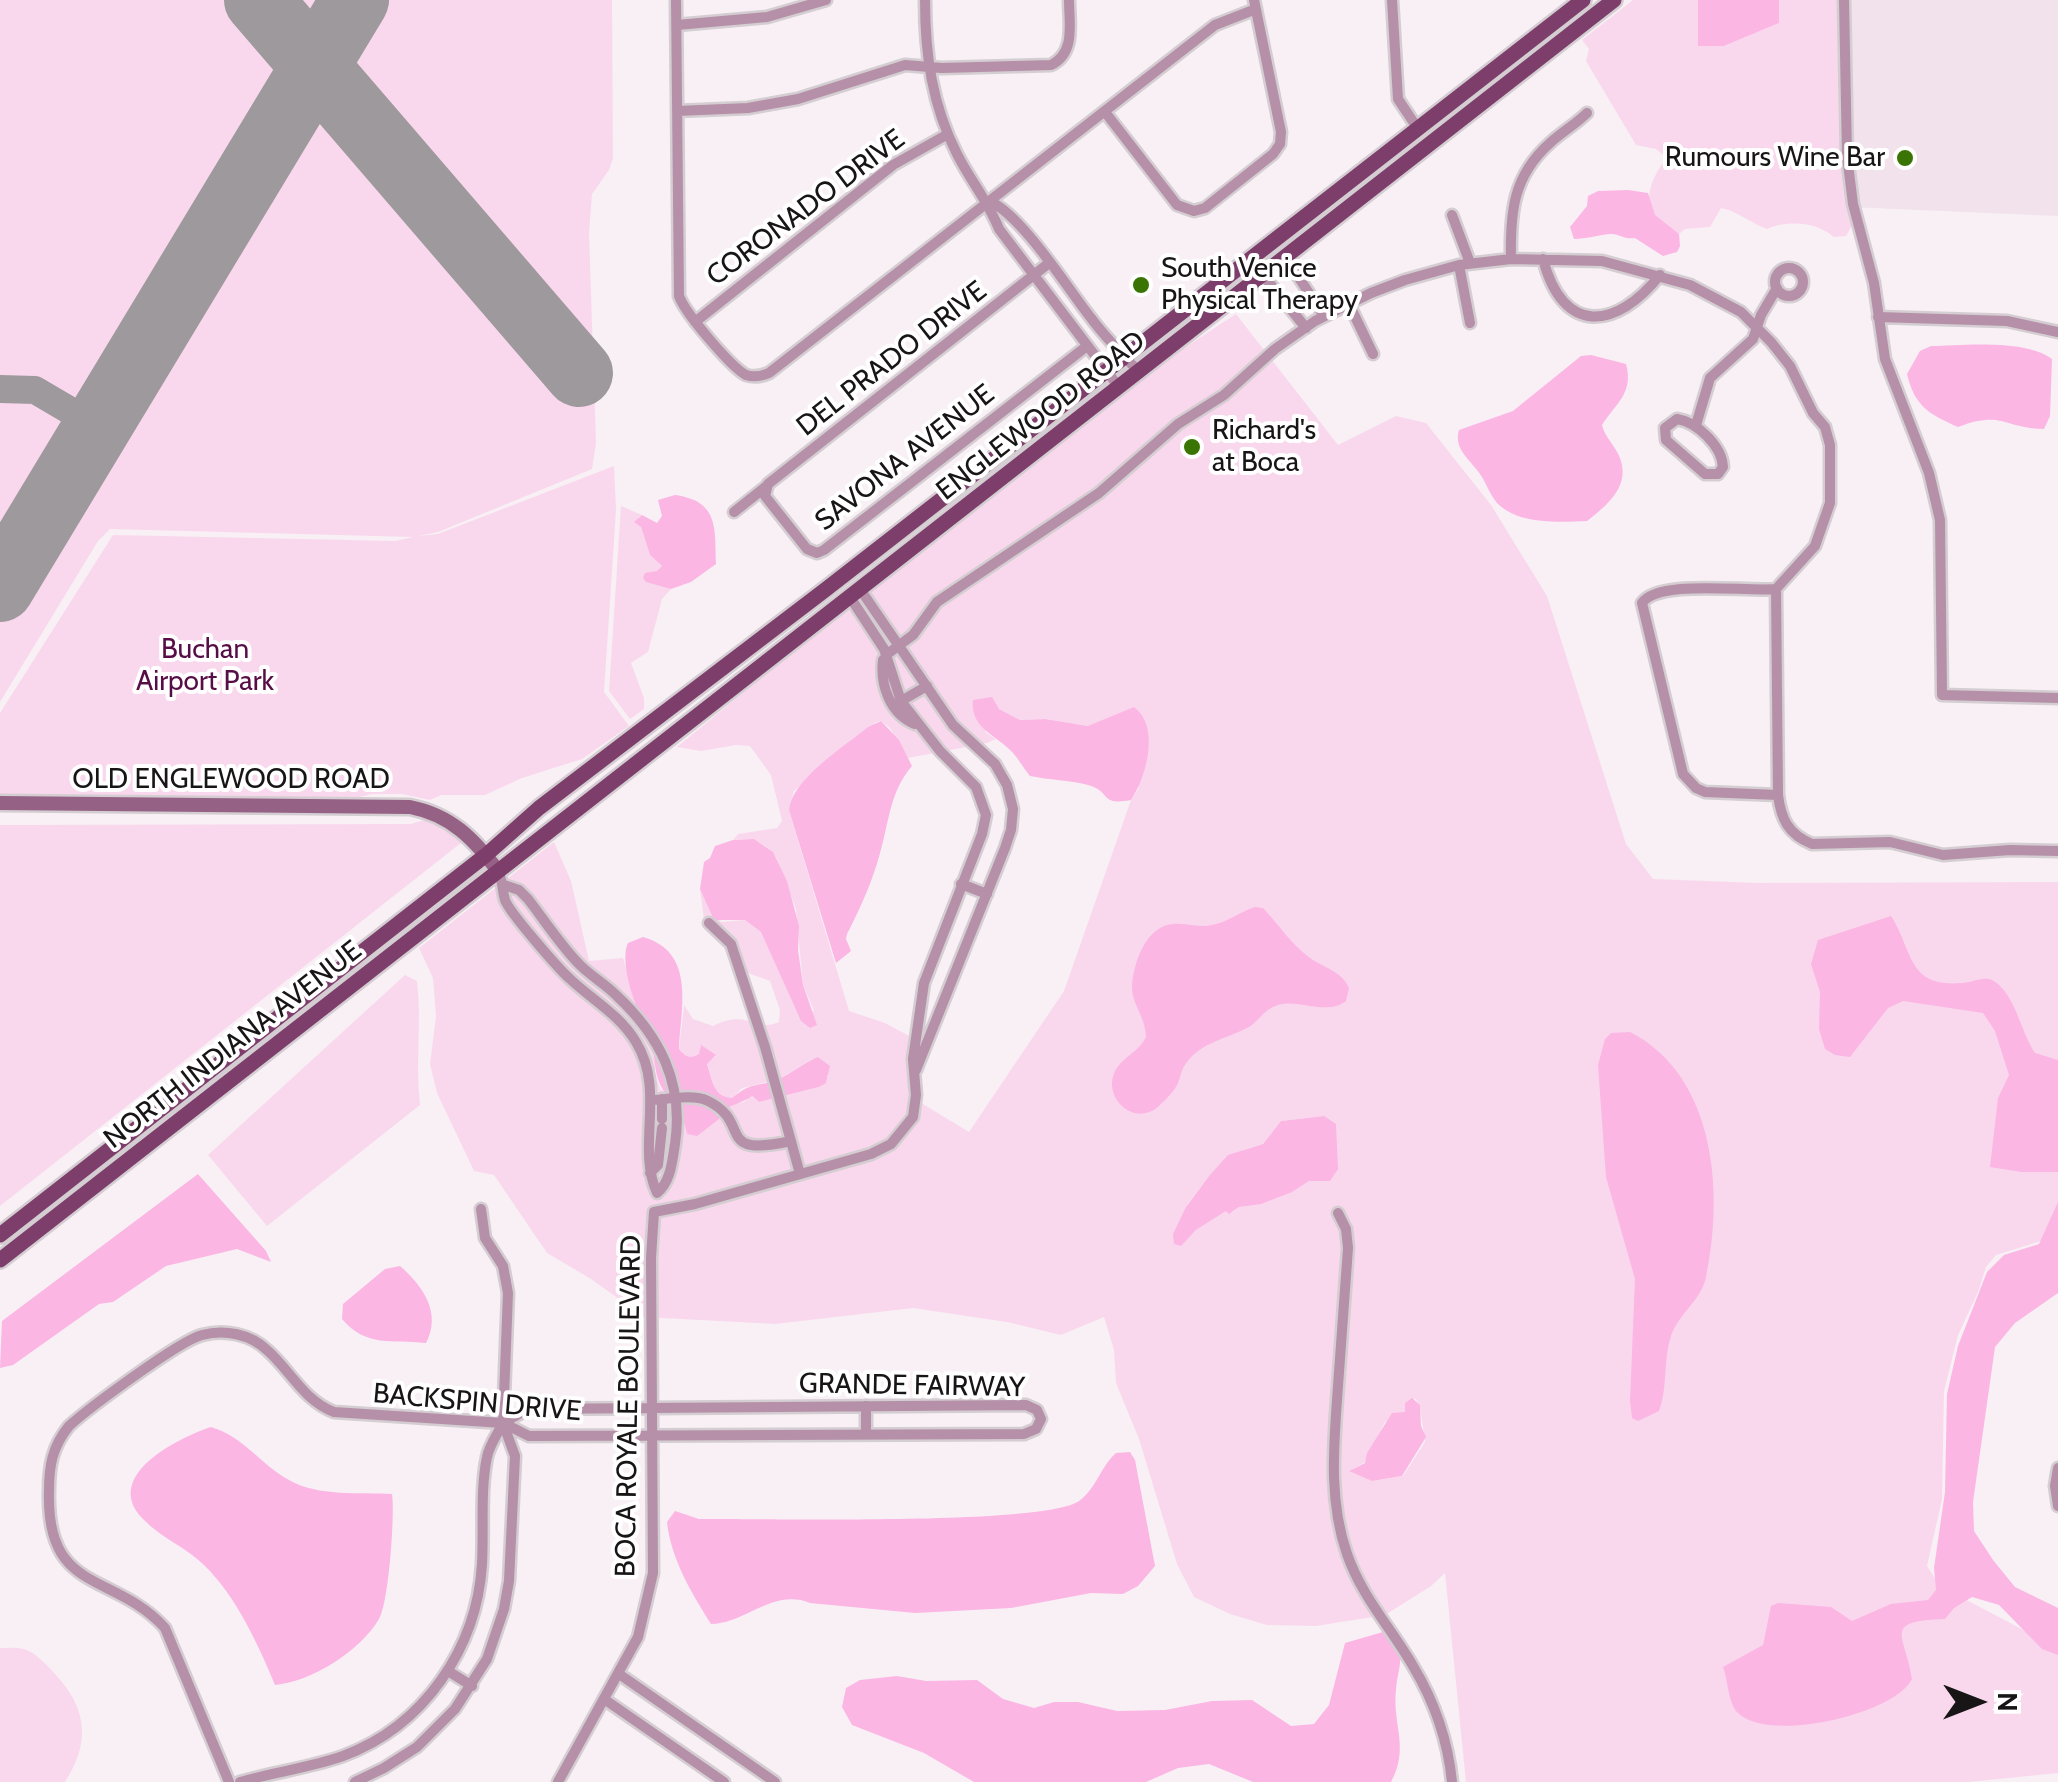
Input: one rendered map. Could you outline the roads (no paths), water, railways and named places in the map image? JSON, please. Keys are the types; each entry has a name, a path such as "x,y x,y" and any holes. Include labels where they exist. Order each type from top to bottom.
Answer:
{"main road":[{"name":"ENGLEWOOD ROAD","path":"486,855 540,808 1582,0"},
{"name":"ENGLEWOOD ROAD","path":"501,878 855,593 1614,0"},
{"path":"1261,252 1274,267"},
{"path":"855,593 851,581 916,529 924,513"},
{"name":"NORTH INDIANA AVENUE","path":"0,1235 486,855"},
{"name":"NORTH INDIANA AVENUE","path":"0,1260 501,878"}],"street":[{"path":"676,0 677,281 683,308 750,376 766,375 1215,25 1255,5 1281,132 1280,144 1273,154 1205,208 1194,211 1177,205 1104,112"},
{"path":"677,25 767,17 826,0"},
{"path":"925,0 928,66 948,134 962,163 988,202 999,230 1118,386"},
{"path":"677,111 725,110 783,102 828,92 899,66 1054,64 1063,58 1069,42 1069,0"},
{"path":"1392,0 1398,99 1418,129"},
{"path":"1844,0 1848,165 1853,204 1874,283 1891,379 1929,473 1938,509 1943,561 1942,694 2058,698"},
{"path":"1511,258 1510,217 1519,183 1546,146 1587,113"},
{"name":"CORONADO DRIVE","path":"695,322 893,165 948,134"},
{"path":"988,202 999,206 1138,371"},
{"path":"1452,216 1465,264 1470,323"},
{"path":"918,725 905,720 894,708 884,686 885,652 924,623 937,602 1099,493 1178,424 1224,395 1306,328 1405,280 1465,264 1511,258 1602,261 1660,275 1716,296 1741,312 1790,366 1810,408 1824,426 1830,445 1830,504 1815,546 1776,589 1778,795 1785,823 1801,840 1812,844 1890,842 1943,855 2058,851"},
{"path":"1543,259 1548,280 1564,303 1592,316 1623,311 1635,304 1660,275"},
{"name":"DEL PRADO DRIVE","path":"734,512 1049,263"},
{"path":"1274,267 1305,287 1324,316"},
{"path":"1274,267 1284,302 1306,328"},
{"path":"1284,302 1305,287"},
{"path":"1696,425 1710,378 1753,340 1760,314 1777,288"},
{"path":"1349,304 1373,354"},
{"path":"1878,318 2008,322 2058,332"},
{"name":"SAVONA AVENUE","path":"766,487 766,498 807,550 824,550 1087,346"},
{"path":"1671,421 1696,425 1722,457 1723,467 1718,474 1705,474 1666,440 1665,428 1671,421"},
{"path":"1776,589 1676,589 1656,592 1642,602 1688,782 1709,793 1778,795"},
{"name":"BOCA ROYALE BOULEVARD","path":"855,593 899,645 953,725 995,764 1007,785 1013,810 1011,830 915,1076"},
{"name":"BOCA ROYALE BOULEVARD","path":"558,1782 638,1637 653,1572 650,1258 654,1212 871,1154 890,1144 913,1117 913,1059 924,982 986,815 976,787 901,701 885,652 855,593"},
{"path":"901,701 927,686"},
{"name":"OLD ENGLEWOOD ROAD","path":"0,803 410,807 455,824 486,855 501,878"},
{"path":"501,878 520,890 580,964 647,1026 672,1073 676,1099 674,1152 666,1185 657,1193"},
{"path":"501,878 506,902 567,977 619,1018 638,1043 662,1124 658,1166 650,1173"},
{"path":"961,884 987,894"},
{"path":"709,923 731,944 800,1174"},
{"path":"657,1100 697,1098 711,1102 726,1116 741,1142 750,1147 791,1141"},
{"path":"654,1212 657,1193 650,1173 657,1100"},
{"path":"661,1153 674,1152"},
{"path":"354,1782 417,1747 446,1720 472,1686 497,1636 509,1581 516,1456 503,1423 508,1284 503,1266 487,1242 481,1209"},
{"path":"1338,1213 1346,1229 1348,1248 1333,1464 1336,1507 1357,1579 1412,1664 1434,1707 1452,1782"},
{"name":"BACKSPIN DRIVE","path":"228,1782 165,1628 145,1611 75,1570 54,1542 48,1514 49,1470 62,1436 76,1420 186,1342 219,1332 248,1337 263,1346 310,1398 334,1412 503,1423 529,1436 652,1436"},
{"name":"GRANDE FAIRWAY","path":"503,1423 528,1409 866,1406 1022,1405 1034,1408 1041,1419 1036,1429 1024,1434 652,1436"},
{"path":"866,1406 866,1434"},
{"path":"240,1782 362,1748 414,1711 448,1671 474,1614 482,1565 487,1454 503,1423"},
{"path":"2058,1468 2058,1506"},
{"path":"448,1671 472,1686"},
{"path":"619,1674 775,1782"},
{"path":"604,1698 724,1782"}],"place":[{"name":"Rumours Wine Bar","path":"1905,158"},
{"name":"South Venice Physical Therapy","path":"1141,285"},
{"name":"Richard's at Boca","path":"1192,447"}],"park label":[{"name":"Buchan Airport Park","path":"205,666"}]}
